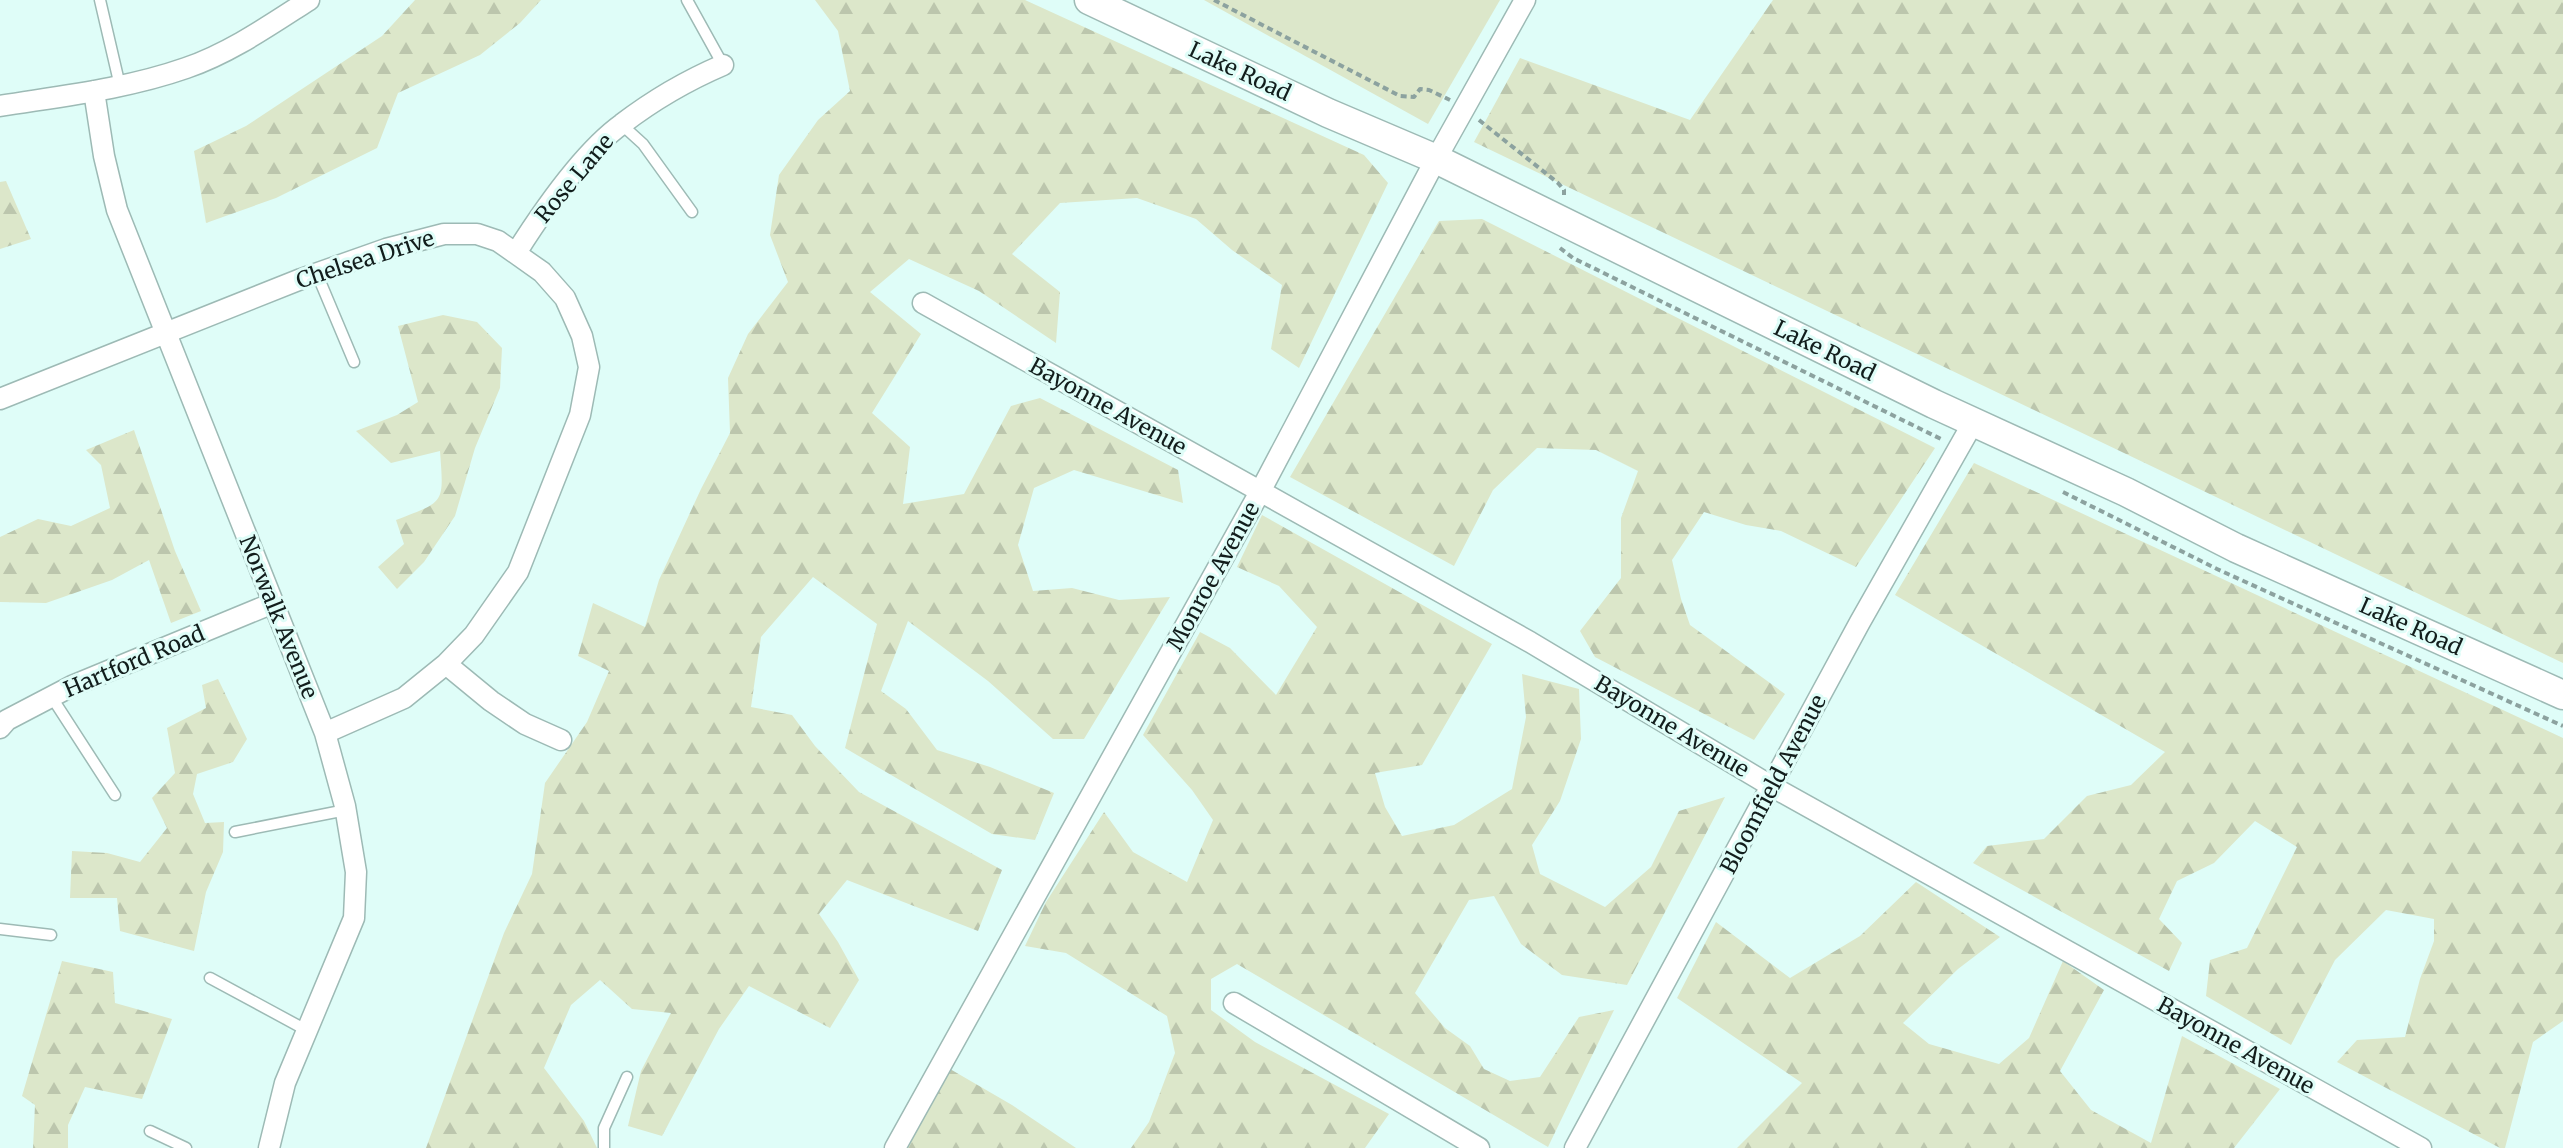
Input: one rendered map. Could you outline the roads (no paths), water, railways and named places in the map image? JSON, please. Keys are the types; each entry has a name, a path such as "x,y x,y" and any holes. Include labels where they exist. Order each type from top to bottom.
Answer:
{"street":[{"path":"0,106 120,86 187,68 247,40 309,0"},
{"name":"Lake Road","path":"1089,0 1328,113 1436,159 1905,390 2126,492 2236,548 2563,695"},
{"name":"Monroe Avenue","path":"895,1148 1261,490 1436,159 1525,0"},
{"name":"Rose Lane","path":"516,253 542,212 596,147 621,124 698,76 723,65"},
{"name":"Norwalk Avenue","path":"94,91 104,156 117,210 325,733 346,810 356,872 354,918 285,1083 269,1148"},
{"name":"Chelsea Drive","path":"0,399 317,274 386,249 444,234 477,234 498,241 542,272 565,298 582,336 589,367 580,415 518,572 474,635 446,664 404,698 325,733"},
{"name":"Bayonne Avenue","path":"923,303 1530,642 1771,786 2421,1148"},
{"name":"Bloomfield Avenue","path":"1575,1148 1974,421"},
{"name":"Hartford Road","path":"0,728 7,720 72,686 273,603"},
{"path":"446,664 525,724 561,740"},
{"path":"1234,1003 1479,1148"}],"lane":[{"path":"100,0 120,86"},
{"path":"687,0 723,65"},
{"path":"621,124 643,144 692,212"},
{"path":"317,274 354,362"},
{"path":"51,696 115,795"},
{"path":"235,832 346,810"},
{"path":"0,929 51,935"},
{"path":"210,978 308,1031"},
{"path":"604,1148 604,1128 627,1077"},
{"path":"150,1131 186,1148"}]}
